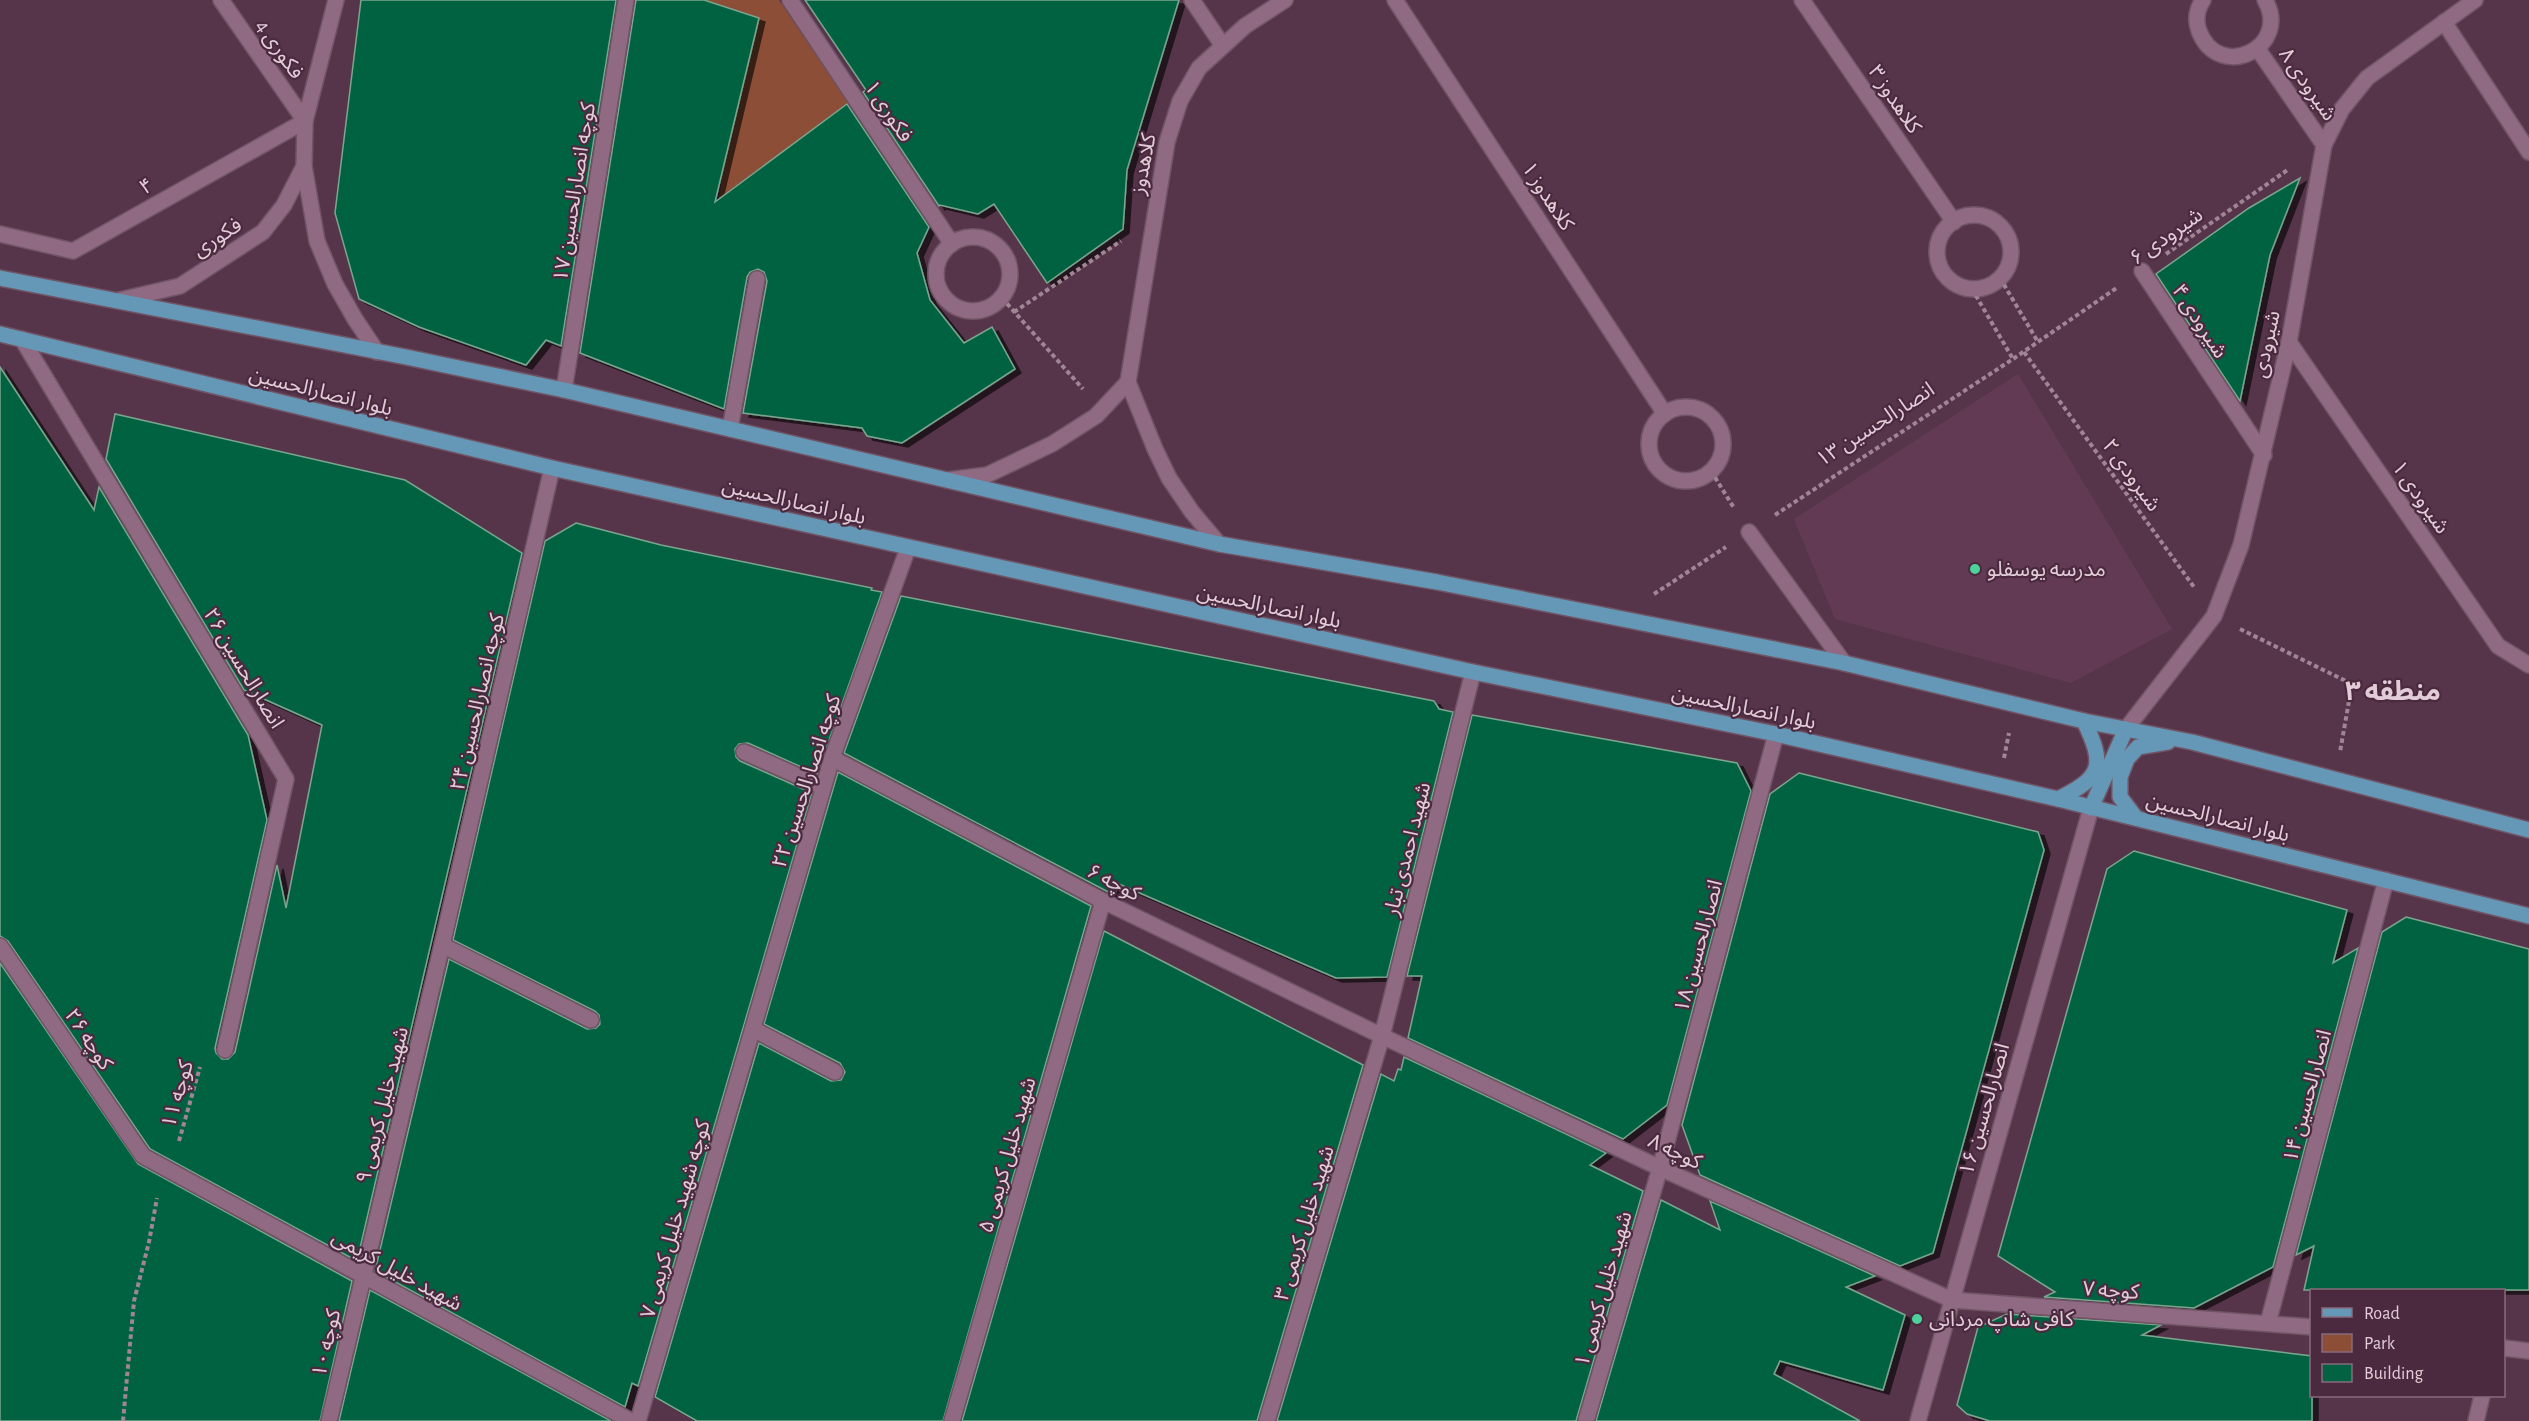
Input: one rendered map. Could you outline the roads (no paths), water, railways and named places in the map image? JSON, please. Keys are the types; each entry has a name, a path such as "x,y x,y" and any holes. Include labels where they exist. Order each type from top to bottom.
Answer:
{"main road":[{"path":"0,278 378,351 564,390 1219,544 1437,582 1844,663 2084,721 2192,742 2529,830"},
{"name":"بلوار انصارالحسین","path":"0,334 552,468 1473,672 1776,734 1998,785 2529,916"},
{"path":"2058,799 2082,787 2094,774 2098,757 2084,721"},
{"path":"2091,808 2126,729"},
{"path":"2136,818 2120,797 2120,777 2127,759 2138,747 2147,744 2192,742"}],"street":[{"name":"فکوری 4","path":"221,0 305,121"},
{"name":"فکوری","path":"336,0 305,121 304,166 317,241 335,284 355,319 378,351"},
{"name":"کوچه انصارالحسین ۱۷","path":"564,390 626,0"},
{"name":"فکوری ۱","path":"790,0 952,244"},
{"path":"1192,0 1223,46"},
{"name":"کلاهدوز","path":"1128,382 1167,142 1180,101 1199,68 1245,26 1285,0"},
{"name":"کلاهدوز ۱","path":"1395,0 1665,414"},
{"name":"کلاهدوز ۳","path":"1802,0 1954,222"},
{"path":"2203,0 2197,15 2202,38 2219,54 2231,57 2243,56 2263,43 2269,32 2271,20 2265,0"},
{"name":"شیرودی","path":"2126,729 2214,616 2241,545 2289,342 2324,145 2342,109 2367,78 2475,0"},
{"path":"2444,22 2529,152"},
{"name":"شیرودی ۸","path":"2257,48 2324,145"},
{"name":"۴","path":"0,234 73,251 305,121"},
{"name":"فکوری","path":"120,300 180,286 263,232 284,205 304,166"},
{"path":"1970,215 1983,216 1994,221 2003,229 2009,240 2011,252 2009,264 2000,278 1984,288 1972,289 1950,280 1938,259 1941,236 1954,222 1970,215"},
{"path":"969,237 981,238 992,243 1001,251 1008,262 1010,274 1008,286 1002,298 993,306 970,312 958,309 948,302 937,281 937,269 939,258 952,244 969,237"},
{"name":"شیرودی ۴","path":"2142,271 2264,455"},
{"path":"730,429 758,279"},
{"name":"انصارالحسین ۲۶","path":"22,339 286,778 225,1050"},
{"name":"شیرودی ۱","path":"2289,342 2498,646 2529,665"},
{"path":"948,480 987,475 1019,461 1096,416 1128,382 1169,478 1192,512 1219,544"},
{"path":"1682,408 1694,408 1706,413 1714,421 1721,432 1723,444 1721,456 1711,471 1695,480 1683,481 1671,478 1654,463 1650,451 1650,439 1653,428 1665,414 1682,408"},
{"name":"کوچه انصارالحسین ۲۴","path":"442,945 552,468"},
{"path":"1749,532 1844,663"},
{"name":"کوچه انصارالحسین ۲۲","path":"753,1029 832,758 908,548"},
{"name":"شهید احمدی تبار","path":"1382,1036 1473,672"},
{"name":"انصارالحسین ۱۸","path":"1660,1168 1776,734"},
{"path":"744,752 823,787"},
{"name":"کوچه ۶","path":"832,758 1103,901 1382,1036"},
{"name":"انصارالحسین ۱۶","path":"1918,1421 2091,808"},
{"name":"انصارالحسین ۱۴","path":"2268,1323 2386,880"},
{"name":"شهید خلیل کریمی ۵","path":"952,1421 1103,901"},
{"path":"442,945 591,1020"},
{"name":"شهید خلیل کریمی ۹","path":"363,1275 442,945"},
{"name":"کوچه ۲۶","path":"0,946 143,1156"},
{"path":"753,1029 835,1072"},
{"name":"کوچه شهید خلیل کریمی ۷","path":"638,1421 753,1029"},
{"name":"کوچه ۸","path":"1382,1036 1660,1168 1952,1300"},
{"name":"شهید خلیل کریمی ۳","path":"1267,1421 1382,1036"},
{"name":"شهید خلیل کریمی","path":"143,1156 631,1421"},
{"name":"شهید خلیل کریمی ۱","path":"1586,1421 1660,1168"},
{"name":"کوچه ۱۰","path":"329,1421 363,1275"},
{"name":"کوچه ۷","path":"1952,1300 2310,1327"},
{"path":"2505,1348 2529,1351"},
{"path":"2476,1421 2482,1397"}],"place":[{"name":"مدرسه یوسفلو","path":"1975,569"},
{"name":"کافى شاپ مردانى","path":"1917,1319"}],"district":[{"name":"منطقه ۳","path":"2393,691"}]}
